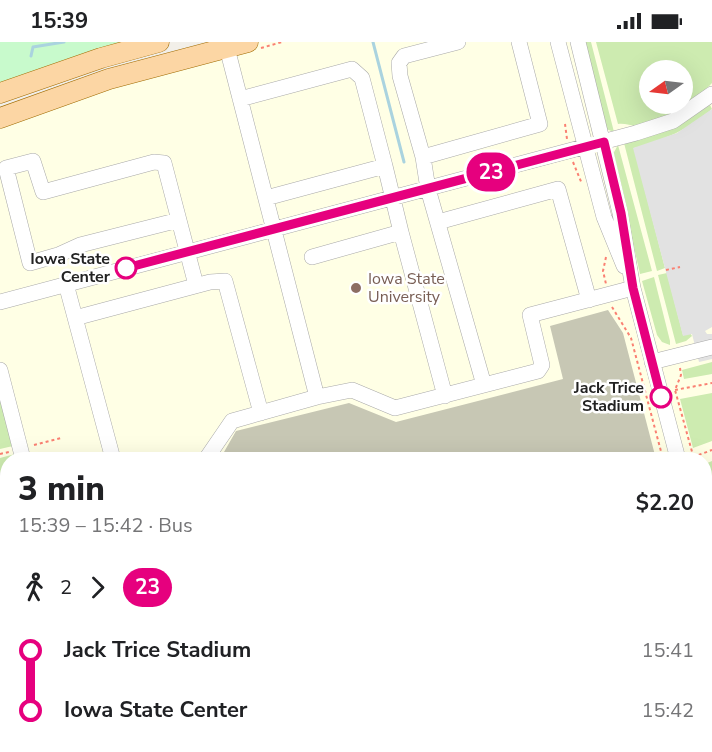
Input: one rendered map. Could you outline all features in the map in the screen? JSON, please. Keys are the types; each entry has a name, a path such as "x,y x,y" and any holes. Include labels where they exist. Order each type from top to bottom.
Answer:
{"main road":[{"path":"0,93 101,58 159,42"},
{"path":"0,118 109,79 248,42"}],"street":[{"path":"459,42 404,56 399,63 400,76 423,157 428,189 484,385"},
{"path":"423,157 540,124 519,42"},
{"path":"558,42 604,217 633,288"},
{"path":"578,42 621,213 633,288 652,362 686,452"},
{"path":"227,48 317,398"},
{"path":"240,99 352,69 362,78 445,396"},
{"path":"0,302 604,142 673,121 712,94"},
{"path":"179,220 80,245 58,255 30,263 6,168 33,161 43,192 154,162 164,163 179,220 195,285"},
{"path":"266,198 385,166"},
{"path":"438,222 558,189 589,300"},
{"path":"312,257 401,232"},
{"path":"75,318 195,285 225,281 261,413"},
{"path":"66,284 111,452"},
{"path":"211,452 232,421 317,398 352,390 395,408 541,369 542,362 530,315 633,288"},
{"path":"652,362 712,346"},
{"path":"0,370 27,452"}],"path":[{"path":"666,270 681,267"},
{"path":"610,303 618,321 631,338 661,452"},
{"path":"680,369 675,390 687,452"},
{"path":"675,390 712,383"},
{"path":"27,452 61,438"}],"shaded area":[{"name":"Iowa State University","path":"248,42 712,42 712,452 0,452 0,118"},
{"path":"712,109 712,327 705,331 707,334 712,334 712,359 699,362 692,334 683,336 633,148 677,133"},
{"path":"608,310 623,333 654,452 224,452 236,431 349,403 396,422 563,379 550,326"}],"green space":[{"path":"0,42 139,42 0,86"},
{"path":"583,42 591,42 614,132 606,129"},
{"path":"596,42 712,42 712,83 693,99 693,60 639,60 639,114 671,114 646,125 618,124"},
{"path":"710,105 712,109 685,128 655,142 634,148 665,268 657,271 624,143 680,125"},
{"path":"618,145 652,271 640,274 613,154"},
{"path":"667,273 683,335 690,333 692,336 676,344 658,275"},
{"path":"654,277 670,345 662,342 657,335 642,281"},
{"path":"712,362 712,374 684,379 682,370"},
{"path":"712,393 712,441 693,448 680,399"},
{"path":"0,396 13,446 0,449"}],"waterway":[{"path":"31,56 33,47 64,42"},
{"path":"373,42 404,162"}],"bus line":[{"name":"23","path":"126,268 604,142 621,213 633,288 661,397"}],"place":[{"name":"Iowa State Center","path":"126,268"},
{"name":"Iowa State University","path":"356,288"},
{"name":"Jack Trice Stadium","path":"661,397"}]}
